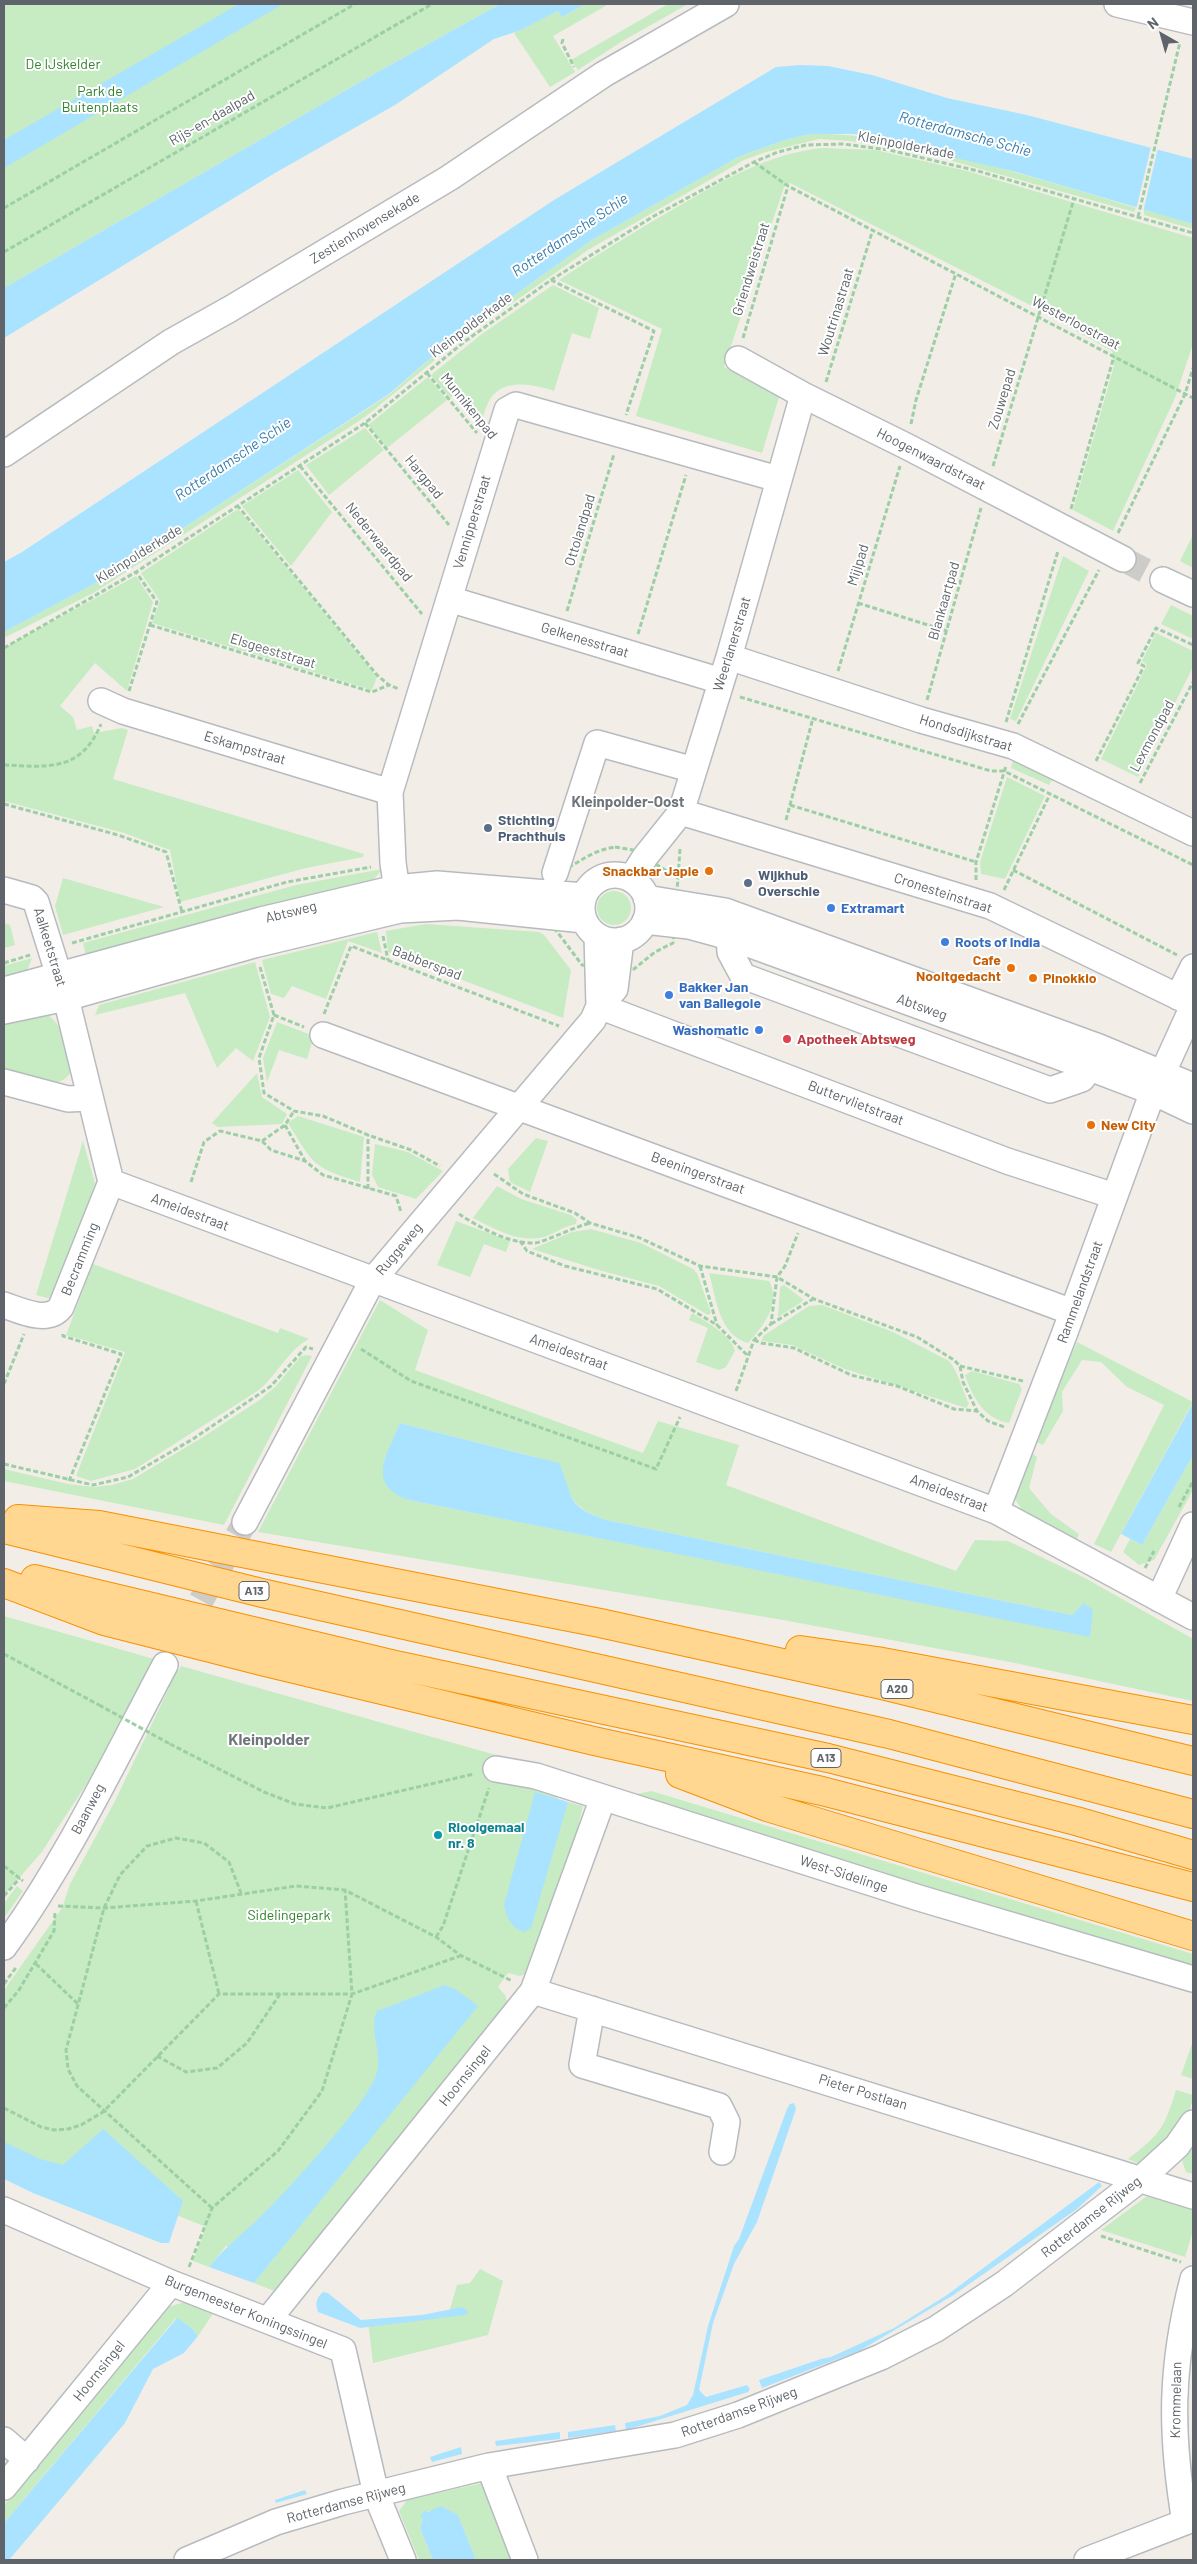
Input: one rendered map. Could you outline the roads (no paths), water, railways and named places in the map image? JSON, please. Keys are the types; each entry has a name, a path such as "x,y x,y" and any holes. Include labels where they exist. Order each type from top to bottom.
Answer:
{"highway":[{"path":"4,1518 99,1525 600,1623 878,1661 1193,1720"},
{"name":"A13","path":"4,1529 262,1593 888,1734 1193,1814"},
{"name":"A13","path":"4,1572 294,1642 828,1758 1076,1821 1193,1855"},
{"name":"A13","path":"4,1583 104,1621 594,1741 822,1791 1193,1887"},
{"name":"A20","path":"600,1623 873,1683 1193,1761"},
{"name":"A13","path":"594,1741 767,1807 1193,1936"}],"street":[{"name":"Zestienhovensekade","path":"4,454 171,342 230,309 449,178 604,74 726,4"},
{"path":"1117,4 1190,21"},
{"name":"Hoogenwaardstraat","path":"738,359 1123,559"},
{"name":"Weerlanerstraat","path":"631,879 645,857 681,812 729,656 778,479 812,399"},
{"name":"Vennipperstraat","path":"398,899 390,792 507,410 516,405 778,479"},
{"path":"1163,580 1193,594"},
{"name":"Gelkenesstraat","path":"449,599 560,633 719,686"},
{"name":"Hondsdijkstraat","path":"729,656 921,720 1013,746 1193,833"},
{"name":"Eskampstraat","path":"111,705 390,792"},
{"path":"554,894 597,743 694,770"},
{"name":"Cronesteinstraat","path":"681,812 986,905 1188,1002"},
{"path":"620,875 631,879 640,887 646,910 635,934 597,923 594,882 604,877 620,875"},
{"name":"Aalkeetstraat","path":"4,890 32,898 36,902 62,986"},
{"name":"Abtsweg","path":"4,1011 62,986 261,920 398,899 439,906 554,894 597,923"},
{"name":"Abtsweg","path":"646,910 676,913 725,911 1157,1081 1193,1111"},
{"name":"Abtsweg","path":"676,913 729,937 1090,1068 1193,1086"},
{"name":"Ruggeweg","path":"245,1522 372,1281 581,1035 593,1020 599,1006 615,989 597,923"},
{"path":"729,937 730,952 743,976 1050,1090 1082,1079 1090,1068"},
{"name":"Rammelandstraat","path":"996,1511 1188,1002 1189,963"},
{"path":"62,986 111,1182"},
{"name":"Abtsweg","path":"4,990 62,986"},
{"name":"Buttervlietstraat","path":"599,1006 998,1157 1114,1196"},
{"name":"Beeningerstraat","path":"323,1026 520,1106 1072,1312"},
{"path":"4,1082 68,1099 89,1098"},
{"name":"Ameidestraat","path":"111,1182 372,1281 690,1396 996,1511 1193,1617"},
{"name":"Becramming","path":"4,1306 32,1314 46,1315 56,1313 61,1307 111,1182"},
{"path":"1159,1599 1193,1525"},
{"name":"Baanweg","path":"4,1947 30,1911 62,1859 165,1665"},
{"name":"West-Sidelinge","path":"496,1769 536,1776 919,1898 1193,1979"},
{"name":"Hoornsingel","path":"268,2320 533,1991 602,1798"},
{"name":"Pieter Postlaan","path":"533,1991 1142,2178 1193,2196"},
{"path":"592,2009 582,2065 719,2106 727,2122 722,2152"},
{"name":"Rotterdamse Rijweg","path":"187,2560 276,2522 376,2494 489,2466 675,2435 747,2412 881,2358 936,2328 1004,2284 1142,2178 1177,2146 1193,2123"},
{"name":"Burgemeester Koningssingel","path":"4,2210 177,2284 343,2350 376,2494 402,2560"},
{"name":"Krommelaan","path":"1189,2271 1173,2392 1177,2474 1189,2520"},
{"name":"Hoornsingel","path":"4,2487 177,2284"},
{"path":"4,2440 27,2460"},
{"path":"489,2466 525,2560"},
{"path":"1087,2560 1189,2520"}],"water":[{"path":"239,4 283,4 4,168 4,140"},
{"path":"500,4 585,4 562,17 558,11 521,30 494,39 395,105 275,173 4,338 4,288 374,74"},
{"name":"Rotterdamsche Schie","path":"800,65 828,66 872,75 947,98 1027,115 1193,159 1193,224 1016,172 854,134 811,134 788,139 740,156 592,240 453,339 389,394 116,572 4,632 4,562 22,552 554,200 776,67"},
{"path":"1193,1403 1193,1455 1142,1545 1121,1534"},
{"path":"400,1423 559,1463 570,1493 577,1504 606,1520 1072,1615 1084,1603 1093,1610 1090,1637 409,1500 395,1493 387,1486 383,1477 386,1457"},
{"path":"535,1792 568,1802 531,1928 524,1932 510,1922 504,1905"},
{"path":"445,1985 458,1991 478,2006 254,2283 209,2267 290,2186 344,2124 364,2097 378,2070 378,2053 374,2027 377,2011"},
{"path":"794,2103 796,2109 757,2222 734,2264 713,2323 699,2390 706,2397 747,2385 750,2389 748,2392 626,2430 625,2423 660,2416 687,2405 693,2395 708,2326 734,2246 739,2239 787,2109 790,2104"},
{"path":"103,2129 183,2201 169,2243 161,2243 33,2193 4,2179 4,2142 40,2159 63,2165"},
{"path":"1099,2182 1102,2186 1077,2209 952,2296 861,2350 762,2388 759,2380 831,2357 894,2328 947,2295"},
{"path":"323,2292 328,2293 361,2320 422,2315 462,2307 469,2312 465,2315 360,2328 318,2312 317,2301"},
{"path":"177,2318 192,2328 198,2336 184,2353 153,2369 125,2423 9,2560 4,2560 4,2523"},
{"path":"615,2425 616,2431 568,2438 568,2432"},
{"path":"560,2432 560,2439 496,2446 495,2441"},
{"path":"461,2447 462,2454 432,2462 430,2457"},
{"path":"305,2490 307,2494 276,2503 275,2500"},
{"path":"441,2506 458,2515 476,2560 433,2560 420,2528 423,2519 420,2516 426,2510 428,2512"}],"tunnel":[{"path":"1123,559 1163,580"},
{"path":"183,1633 245,1522"}],"place":[{"name":"Stichting Prachthuis","path":"488,828"},
{"name":"Snackbar Japie","path":"709,871"},
{"name":"Wijkhub Overschie","path":"748,883"},
{"name":"Extramart","path":"831,908"},
{"name":"Roots of India","path":"945,942"},
{"name":"Cafe Nooitgedacht","path":"1011,968"},
{"name":"Pinokkio","path":"1033,978"},
{"name":"Bakker Jan van Ballegoie","path":"669,995"},
{"name":"Washomatic","path":"759,1030"},
{"name":"Apotheek Abtsweg","path":"787,1039"},
{"name":"New City","path":"1091,1125"},
{"name":"Rioolgemaal nr. 8","path":"438,1835"}],"district":[{"name":"Kleinpolder-Oost","path":"628,802"},
{"name":"Kleinpolder","path":"269,1740"}],"park label":[{"name":"De IJskelder","path":"63,64"},
{"name":"Park de Buitenplaats","path":"100,99"},
{"name":"Sidelingepark","path":"289,1915"}]}
